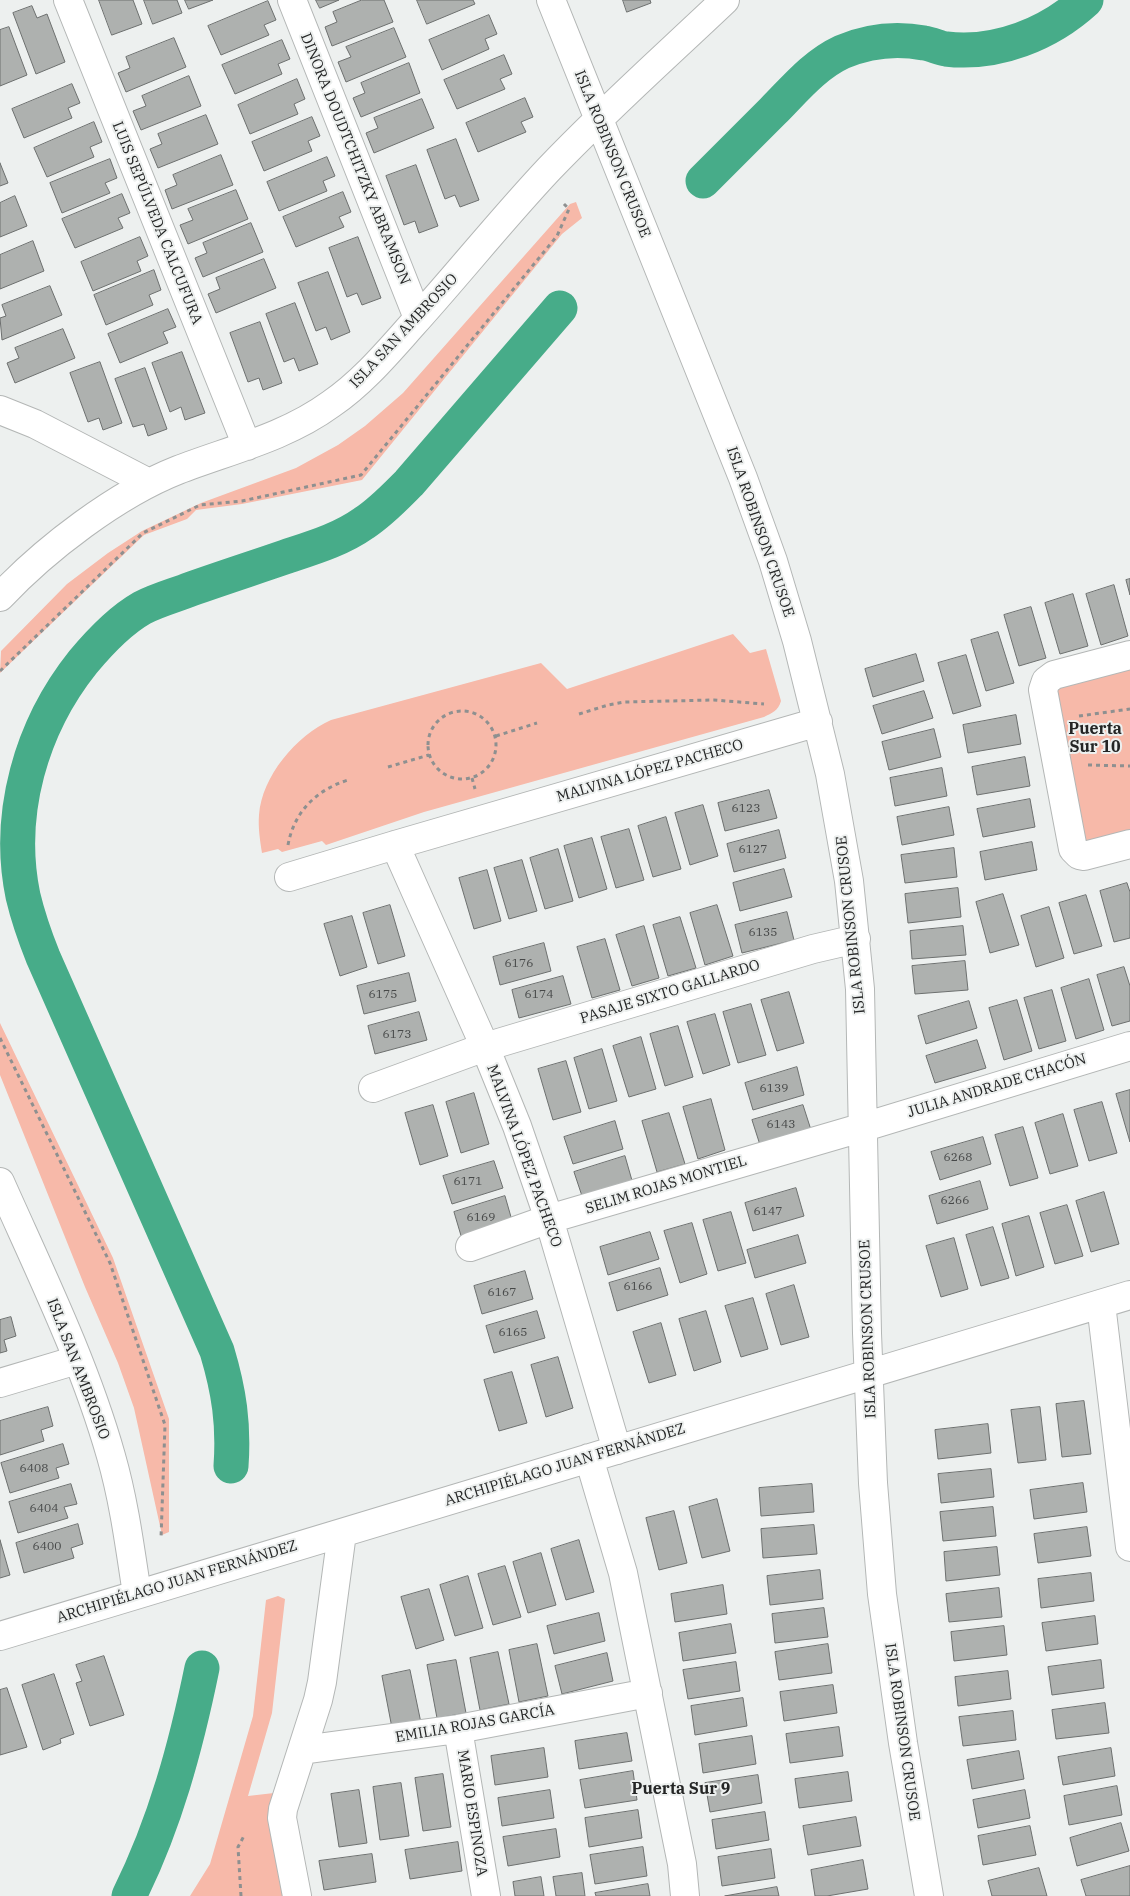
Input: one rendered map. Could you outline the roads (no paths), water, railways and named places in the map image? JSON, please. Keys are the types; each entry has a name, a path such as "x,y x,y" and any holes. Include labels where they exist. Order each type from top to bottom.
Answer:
{"street":[{"name":"LUIS SEPÚLVEDA CALCUFURA","path":"68,0 247,446"},
{"name":"DINORA DOUDTCHITZKY ABRAMSON","path":"292,0 418,318"},
{"name":"ISLA ROBINSON CRUSOE","path":"551,0 743,478 767,543 797,641 818,722 840,824 856,939 861,997 868,1374 873,1483 882,1594 902,1744 929,1896"},
{"name":"ISLA SAN AMBROSIO","path":"0,597 40,558 71,534 111,506 149,483 176,471 247,446 306,420 331,405 352,388 418,318 548,170 725,0"},
{"path":"0,410 36,424 149,483"},
{"path":"1130,655 1050,678 1043,690 1072,845 1076,852 1084,856 1094,855 1130,844"},
{"name":"MALVINA LÓPEZ PACHECO","path":"289,877 818,722"},
{"name":"MALVINA LÓPEZ PACHECO","path":"395,845 485,1047 517,1126 549,1219 617,1450"},
{"name":"PASAJE SIXTO GALLARDO","path":"373,1088 485,1047 813,949 856,939"},
{"name":"JULIA ANDRADE CHACÓN","path":"864,1127 1130,1046"},
{"name":"SELIM ROJAS MONTIEL","path":"470,1247 549,1219 864,1127"},
{"name":"ISLA SAN AMBROSIO","path":"0,1182 97,1410 121,1495 137,1594"},
{"name":"ARCHIPIÉLAGO JUAN FERNÁNDEZ","path":"0,1636 1130,1295"},
{"path":"1100,1304 1130,1547"},
{"path":"0,1383 77,1360"},
{"path":"589,1458 624,1573 682,1864 685,1896"},
{"path":"297,1896 282,1818 322,1682 342,1533"},
{"name":"EMILIA ROJAS GARCÍA","path":"302,1750 458,1729 648,1693"},
{"name":"MARIO ESPINOZA","path":"458,1729 486,1896"}],"waterway":[{"path":"703,181 805,78 822,64 842,52 862,45 883,41 914,41 946,49 965,50 1003,45 1021,40 1056,23 1086,0"},
{"path":"231,1466 232,1436 230,1408 217,1351 43,957 27,912 19,865 18,834 21,803 27,773 49,714 65,687 89,655 118,626 134,613 154,602 326,543 355,529 370,519 409,483 560,308"},
{"path":"129,1896 164,1813 189,1726 202,1668"}],"district":[{"name":"Puerta Sur 10","path":"1095,738"},
{"name":"Puerta Sur 9","path":"681,1789"}]}
